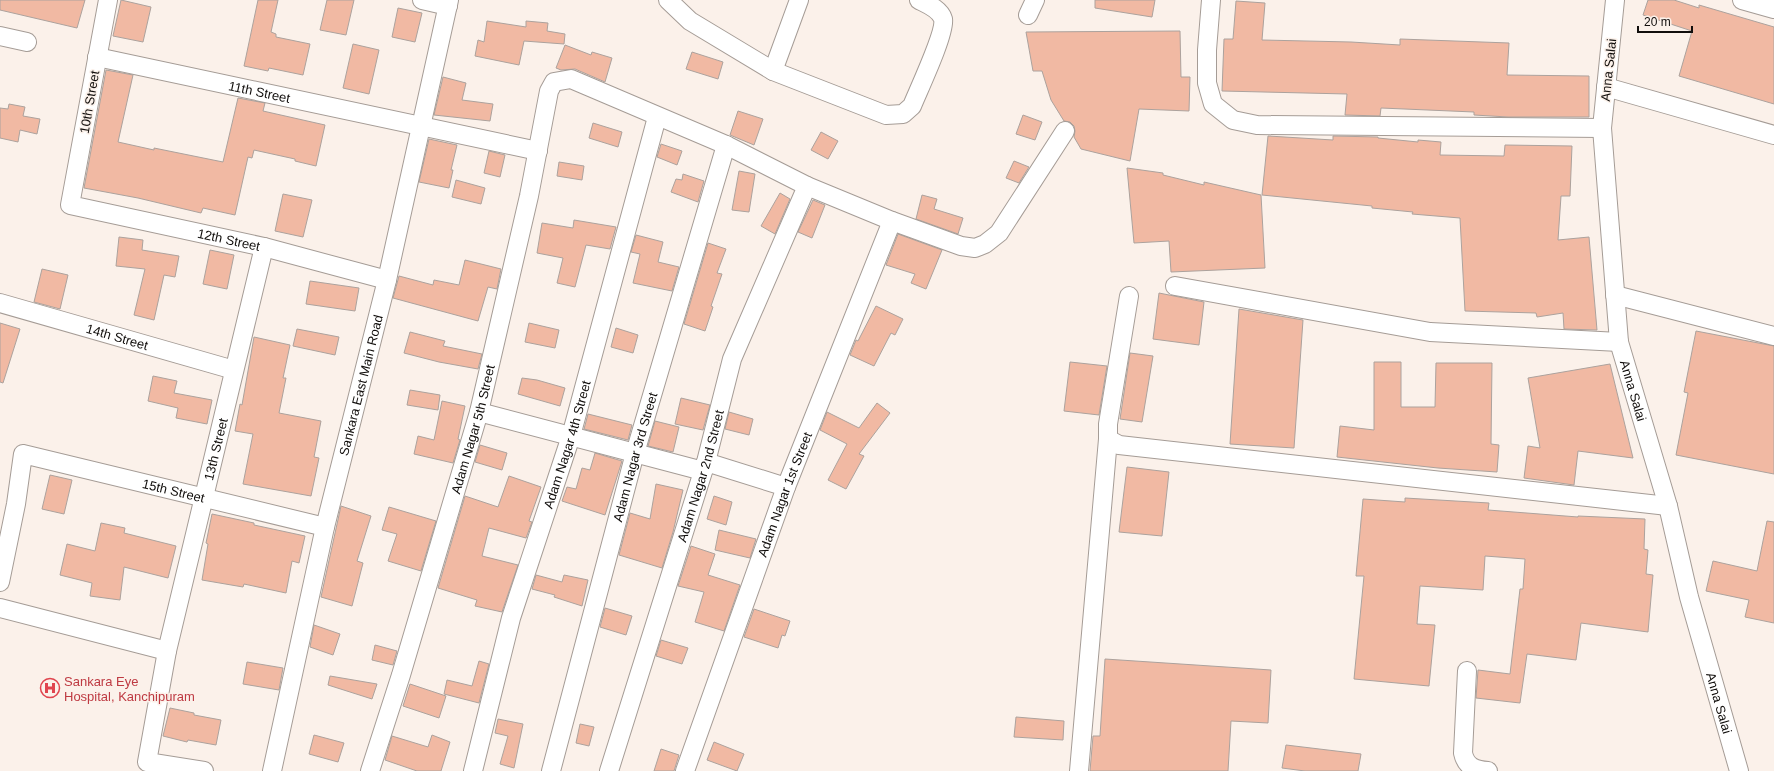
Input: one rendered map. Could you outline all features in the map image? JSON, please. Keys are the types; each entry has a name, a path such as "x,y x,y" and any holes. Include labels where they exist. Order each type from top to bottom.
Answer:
{"street":[{"name":"10th Street","path":"70,205 108,0"},
{"path":"422,0 449,3"},
{"path":"668,0 690,21 772,71 886,115 903,114 912,106 942,32 943,19 935,8 919,0"},
{"path":"772,71 799,0"},
{"path":"1211,0 1206,50 1206,83 1213,104 1234,120 1257,125 1602,128"},
{"name":"Anna Salai","path":"1615,0 1602,128 1619,342 1668,506 1689,597 1740,771"},
{"path":"1742,0 1774,9"},
{"name":"Sankara East Main Road","path":"272,771 325,527 387,280 449,3"},
{"path":"0,36 28,42"},
{"name":"11th Street","path":"97,56 538,151"},
{"name":"Adam Nagar 5th Street","path":"370,771 402,675 479,412 529,196 549,91 554,82 571,79 657,116"},
{"path":"1606,87 1774,135"},
{"path":"657,116 726,145 807,186 892,221 960,246 975,248 985,244 1000,233 1064,131"},
{"name":"Adam Nagar 4th Street","path":"473,771 511,618 571,436 630,224 657,116"},
{"name":"Adam Nagar 3rd Street","path":"551,771 636,453 726,145"},
{"name":"Adam Nagar 2nd Street","path":"608,771 705,466 732,359 807,186"},
{"name":"12th Street","path":"70,205 264,247 387,280"},
{"name":"Adam Nagar 1st Street","path":"685,771 786,486 892,221"},
{"name":"13th Street","path":"204,771 147,762 167,651 264,247"},
{"path":"1176,286 1430,332 1619,342"},
{"path":"1615,294 1774,336"},
{"path":"1079,771 1108,439 1108,424 1129,296"},
{"name":"14th Street","path":"0,303 234,370"},
{"path":"479,412 636,453 705,466 786,486"},
{"path":"1108,439 1119,445 1668,506"},
{"name":"15th Street","path":"0,582 16,504 23,454 325,527"},
{"path":"0,608 167,651"},
{"path":"1467,671 1463,753 1464,759 1471,768 1488,771"}],"building":[{"path":"0,0 85,0 77,28 0,10"},
{"path":"121,0 151,7 143,42 113,36"},
{"path":"258,0 278,0 271,32 276,34 276,37 310,44 303,75 269,68 268,71 244,66"},
{"path":"327,0 354,0 346,35 320,30"},
{"path":"1095,0 1155,0 1152,17 1095,8"},
{"path":"1648,0 1674,0 1699,8 1699,5 1774,27 1774,104 1679,76 1692,31 1643,15"},
{"path":"1236,1 1265,3 1262,40 1351,42 1400,45 1400,39 1509,43 1507,75 1589,76 1589,117 1508,117 1474,115 1474,112 1381,108 1380,116 1345,115 1347,94 1222,91 1224,39 1233,39"},
{"path":"398,8 422,13 415,42 392,37"},
{"path":"487,21 526,27 526,21 548,23 547,31 565,34 564,44 524,41 519,65 475,56 478,40 484,42"},
{"path":"1180,31 1181,77 1190,77 1189,111 1139,109 1130,161 1081,149 1074,137 1074,126 1070,122 1064,121 1051,100 1042,71 1033,71 1026,32"},
{"path":"353,44 379,50 369,94 343,88"},
{"path":"565,45 591,55 592,52 612,58 605,82 575,69 561,70 556,68"},
{"path":"692,52 723,62 718,79 686,69"},
{"path":"106,70 133,75 118,142 223,162 238,98 265,103 263,111 325,125 316,166 295,161 295,159 254,150 252,158 248,157 235,215 203,208 201,213 138,198 84,188"},
{"path":"443,77 466,83 462,100 493,104 490,121 434,115"},
{"path":"9,104 25,107 23,116 40,119 37,134 20,130 18,142 0,138 0,108 8,109"},
{"path":"738,111 763,119 754,145 730,135"},
{"path":"1023,115 1042,122 1035,140 1016,134"},
{"path":"593,123 622,132 618,147 589,138"},
{"path":"821,132 838,141 828,159 811,150"},
{"path":"1268,136 1333,140 1333,136 1378,137 1418,142 1418,140 1441,142 1440,155 1504,156 1505,145 1572,146 1570,196 1561,196 1558,240 1589,237 1597,330 1564,329 1563,313 1537,317 1536,313 1465,311 1460,218 1412,214 1413,212 1372,208 1372,206 1262,195"},
{"path":"429,139 457,145 451,170 453,170 449,188 419,182"},
{"path":"661,144 682,151 677,165 657,157"},
{"path":"489,151 505,155 500,177 484,173"},
{"path":"1014,161 1029,167 1019,183 1006,178"},
{"path":"559,162 584,166 582,180 557,176"},
{"path":"1127,168 1163,173 1163,175 1204,185 1204,182 1261,195 1265,268 1171,272 1169,241 1134,243"},
{"path":"739,171 755,174 749,212 732,210"},
{"path":"683,174 704,181 698,202 671,192 676,179 682,180"},
{"path":"456,180 485,188 481,204 452,197"},
{"path":"780,193 790,199 775,234 761,226"},
{"path":"283,194 312,200 303,237 275,231"},
{"path":"922,195 937,199 934,209 963,218 958,234 916,219"},
{"path":"813,200 825,205 812,238 798,232"},
{"path":"574,220 616,227 610,249 586,245 575,287 557,283 563,258 537,253 542,223 573,228"},
{"path":"898,234 942,250 926,289 911,283 915,274 886,265"},
{"path":"636,235 663,242 658,262 679,267 672,291 633,283 640,254 631,252"},
{"path":"119,237 143,240 142,250 179,256 175,277 164,275 154,320 134,315 145,269 116,266"},
{"path":"708,243 726,249 717,273 722,274 711,306 713,307 705,331 684,324"},
{"path":"210,250 234,255 227,289 203,284"},
{"path":"465,260 501,269 497,289 488,287 478,321 393,298 399,276 433,285 434,280 459,285"},
{"path":"42,269 68,275 60,309 34,302"},
{"path":"310,281 359,288 355,311 306,304"},
{"path":"1159,293 1204,302 1199,345 1153,339"},
{"path":"876,306 903,319 895,335 891,333 874,366 850,355 856,340 858,341"},
{"path":"1239,309 1303,320 1294,448 1230,444"},
{"path":"0,323 20,329 3,383 0,382"},
{"path":"529,323 559,330 555,348 525,342"},
{"path":"616,328 638,335 633,353 611,347"},
{"path":"297,329 339,337 335,355 293,346"},
{"path":"1696,331 1774,346 1774,474 1676,455 1688,393 1684,392"},
{"path":"410,332 445,341 443,346 482,354 478,369 439,362 404,353"},
{"path":"254,337 290,345 283,378 286,378 279,413 321,421 314,457 319,458 311,496 243,484 253,434 235,431 240,404 242,405"},
{"path":"1130,353 1153,356 1142,422 1120,419"},
{"path":"1070,362 1107,366 1099,415 1064,411"},
{"path":"1374,362 1401,362 1401,407 1435,407 1436,363 1492,363 1491,444 1499,445 1497,472 1438,468 1337,457 1340,426 1374,430"},
{"path":"1610,364 1633,458 1578,451 1574,485 1524,478 1528,446 1540,448 1528,378"},
{"path":"153,376 177,381 174,393 212,400 207,424 176,418 178,408 148,401"},
{"path":"522,378 537,380 565,388 560,406 518,394"},
{"path":"410,390 440,395 438,410 407,405"},
{"path":"681,398 710,405 703,430 675,424"},
{"path":"442,401 465,406 458,439 460,440 453,463 414,454 418,436 434,440"},
{"path":"877,403 890,413 859,454 864,456 846,489 828,480 847,444 820,430 827,412 859,428"},
{"path":"729,412 753,419 749,435 725,429"},
{"path":"588,414 632,425 628,440 584,429"},
{"path":"655,421 679,427 673,452 648,446"},
{"path":"480,445 507,453 502,470 475,462"},
{"path":"595,453 622,461 605,515 562,501 567,487 576,489 582,468 590,470"},
{"path":"1127,467 1169,472 1162,536 1119,532"},
{"path":"50,475 72,480 64,514 42,509"},
{"path":"509,476 541,487 529,521 532,522 526,538 489,528 482,556 518,565 502,612 475,606 477,600 438,588 465,496 498,507"},
{"path":"656,484 683,490 673,532 662,568 619,555 630,513 650,519"},
{"path":"714,496 732,502 726,525 707,519"},
{"path":"1405,498 1489,503 1488,510 1578,517 1645,519 1644,549 1648,550 1646,574 1653,575 1648,632 1581,623 1576,660 1527,654 1520,703 1476,698 1478,670 1510,674 1520,589 1523,589 1525,559 1485,556 1483,590 1420,586 1417,624 1435,625 1429,686 1354,679 1364,576 1356,576 1363,499 1405,502"},
{"path":"341,506 371,516 357,561 363,563 352,606 321,597"},
{"path":"389,507 436,521 421,571 388,561 397,534 382,530"},
{"path":"212,514 305,536 299,563 292,561 286,593 244,584 243,587 202,580 208,544 206,543"},
{"path":"1767,521 1774,522 1774,623 1745,617 1749,600 1706,591 1713,561 1757,571"},
{"path":"101,523 125,528 124,533 176,546 168,578 124,567 120,600 90,596 92,583 60,575 67,544 95,551"},
{"path":"719,530 756,539 750,558 715,550"},
{"path":"691,546 715,554 708,575 740,585 724,631 695,622 704,592 678,586"},
{"path":"536,575 562,582 564,575 588,580 582,606 554,597 555,595 532,589"},
{"path":"605,608 632,616 626,635 600,627"},
{"path":"754,609 790,621 785,636 782,635 778,648 744,637"},
{"path":"314,625 340,634 333,655 310,647"},
{"path":"661,640 688,648 682,664 656,656"},
{"path":"375,645 397,651 393,665 372,660"},
{"path":"1105,659 1271,670 1268,723 1231,721 1228,771 1090,771 1093,736 1100,736"},
{"path":"479,661 489,664 479,703 444,694 447,680 472,686"},
{"path":"247,662 283,668 279,690 243,684"},
{"path":"330,676 377,684 372,699 328,685"},
{"path":"410,684 446,696 439,718 403,706"},
{"path":"170,708 194,713 194,715 221,720 216,745 188,740 187,742 163,736"},
{"path":"1016,717 1064,721 1063,740 1014,737"},
{"path":"498,719 523,724 514,768 500,764 508,736 495,733"},
{"path":"580,724 594,727 589,746 576,743"},
{"path":"314,735 344,743 338,762 309,754"},
{"path":"432,735 450,742 441,771 417,771 385,760 392,736 428,747"},
{"path":"714,742 744,754 737,771 707,760"},
{"path":"1286,745 1361,754 1358,771 1305,771 1282,768"},
{"path":"661,749 679,755 674,771 654,771"}],"place":[{"name":"Sankara Eye Hospital, Kanchipuram","path":"50,688"}]}
